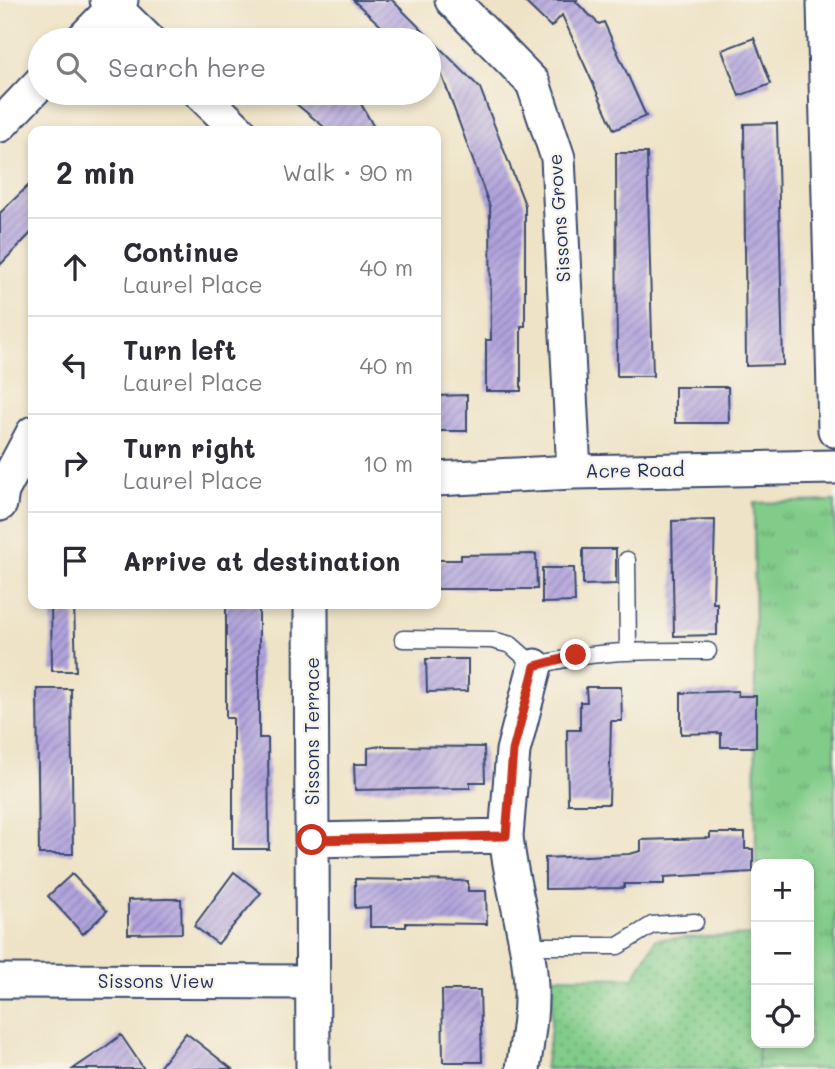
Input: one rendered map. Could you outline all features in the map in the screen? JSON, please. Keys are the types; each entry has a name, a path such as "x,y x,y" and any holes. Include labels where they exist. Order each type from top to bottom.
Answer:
{"street":[{"name":"Sissons Grove","path":"452,0 533,83 558,158 573,472"},
{"path":"92,28 114,2 137,28"},
{"path":"826,3 835,430"},
{"path":"0,125 28,96"},
{"path":"212,105 234,126"},
{"path":"0,504 2,491 28,442"},
{"name":"Acre Road","path":"441,479 573,472 835,467"},
{"name":"Sissons Terrace","path":"311,609 313,1069"},
{"path":"523,1069 530,1025 531,986 526,946 510,876 506,836 513,751 535,666"},
{"path":"312,840 506,836"},
{"name":"Sissons View","path":"0,981 312,982"}],"lane":[{"path":"628,560 628,650"},
{"path":"403,639 492,640 511,645 535,666 576,655 628,650 708,651"},
{"path":"526,946 618,946 652,925 695,922"}],"green space":[{"path":"835,501 835,1069 758,1069 758,1048 814,1048 814,859 756,859 754,503"},
{"path":"751,935 751,1048 758,1048 758,1069 545,1069 551,1029 553,977 634,978 656,939"}],"building":[{"path":"353,0 392,0 420,28 383,28"},
{"path":"523,0 577,0 599,24 604,22 646,116 614,130 562,15 551,27"},
{"path":"754,38 771,84 739,96 722,50"},
{"path":"441,49 480,88 525,205 525,326 521,326 521,391 486,391 486,340 491,340 490,207 441,73"},
{"path":"298,105 362,105 373,126 323,126"},
{"path":"777,123 783,365 746,366 744,124"},
{"path":"616,153 647,153 653,376 617,376"},
{"path":"28,186 28,236 0,265 0,213"},
{"path":"675,387 728,387 729,423 675,423"},
{"path":"467,395 467,431 441,431 441,396"},
{"path":"715,520 713,603 717,603 717,635 674,636 672,521"},
{"path":"583,549 616,549 616,584 583,585"},
{"path":"536,554 537,589 441,589 441,560 461,560 461,555"},
{"path":"542,568 574,568 575,602 542,603"},
{"path":"51,609 74,609 76,671 52,671"},
{"path":"226,609 259,609 259,738 268,738 269,849 233,849 233,718 226,718"},
{"path":"426,659 468,659 468,691 427,692"},
{"path":"586,687 621,687 622,721 611,721 609,804 568,804 567,730 580,730 580,702 587,702"},
{"path":"37,689 71,689 73,854 39,854"},
{"path":"738,691 738,696 756,696 756,747 721,747 721,733 681,734 681,693"},
{"path":"484,747 485,782 470,782 470,788 355,790 354,764 368,764 368,748"},
{"path":"710,833 745,833 745,849 753,849 751,872 664,877 664,884 624,884 624,888 545,889 545,858 629,854 641,851 641,840 710,838"},
{"path":"234,872 261,893 218,944 194,926"},
{"path":"72,874 107,911 83,934 48,896"},
{"path":"355,879 468,881 468,891 486,891 487,924 406,923 406,927 370,927 370,907 355,908"},
{"path":"181,899 182,933 128,934 128,900"},
{"path":"442,990 480,990 482,1062 443,1062"},
{"path":"186,1033 232,1069 158,1069"},
{"path":"121,1035 144,1069 73,1069 104,1048"}],"route":[{"path":"312,840 506,836 513,751 535,666 576,655"}]}
